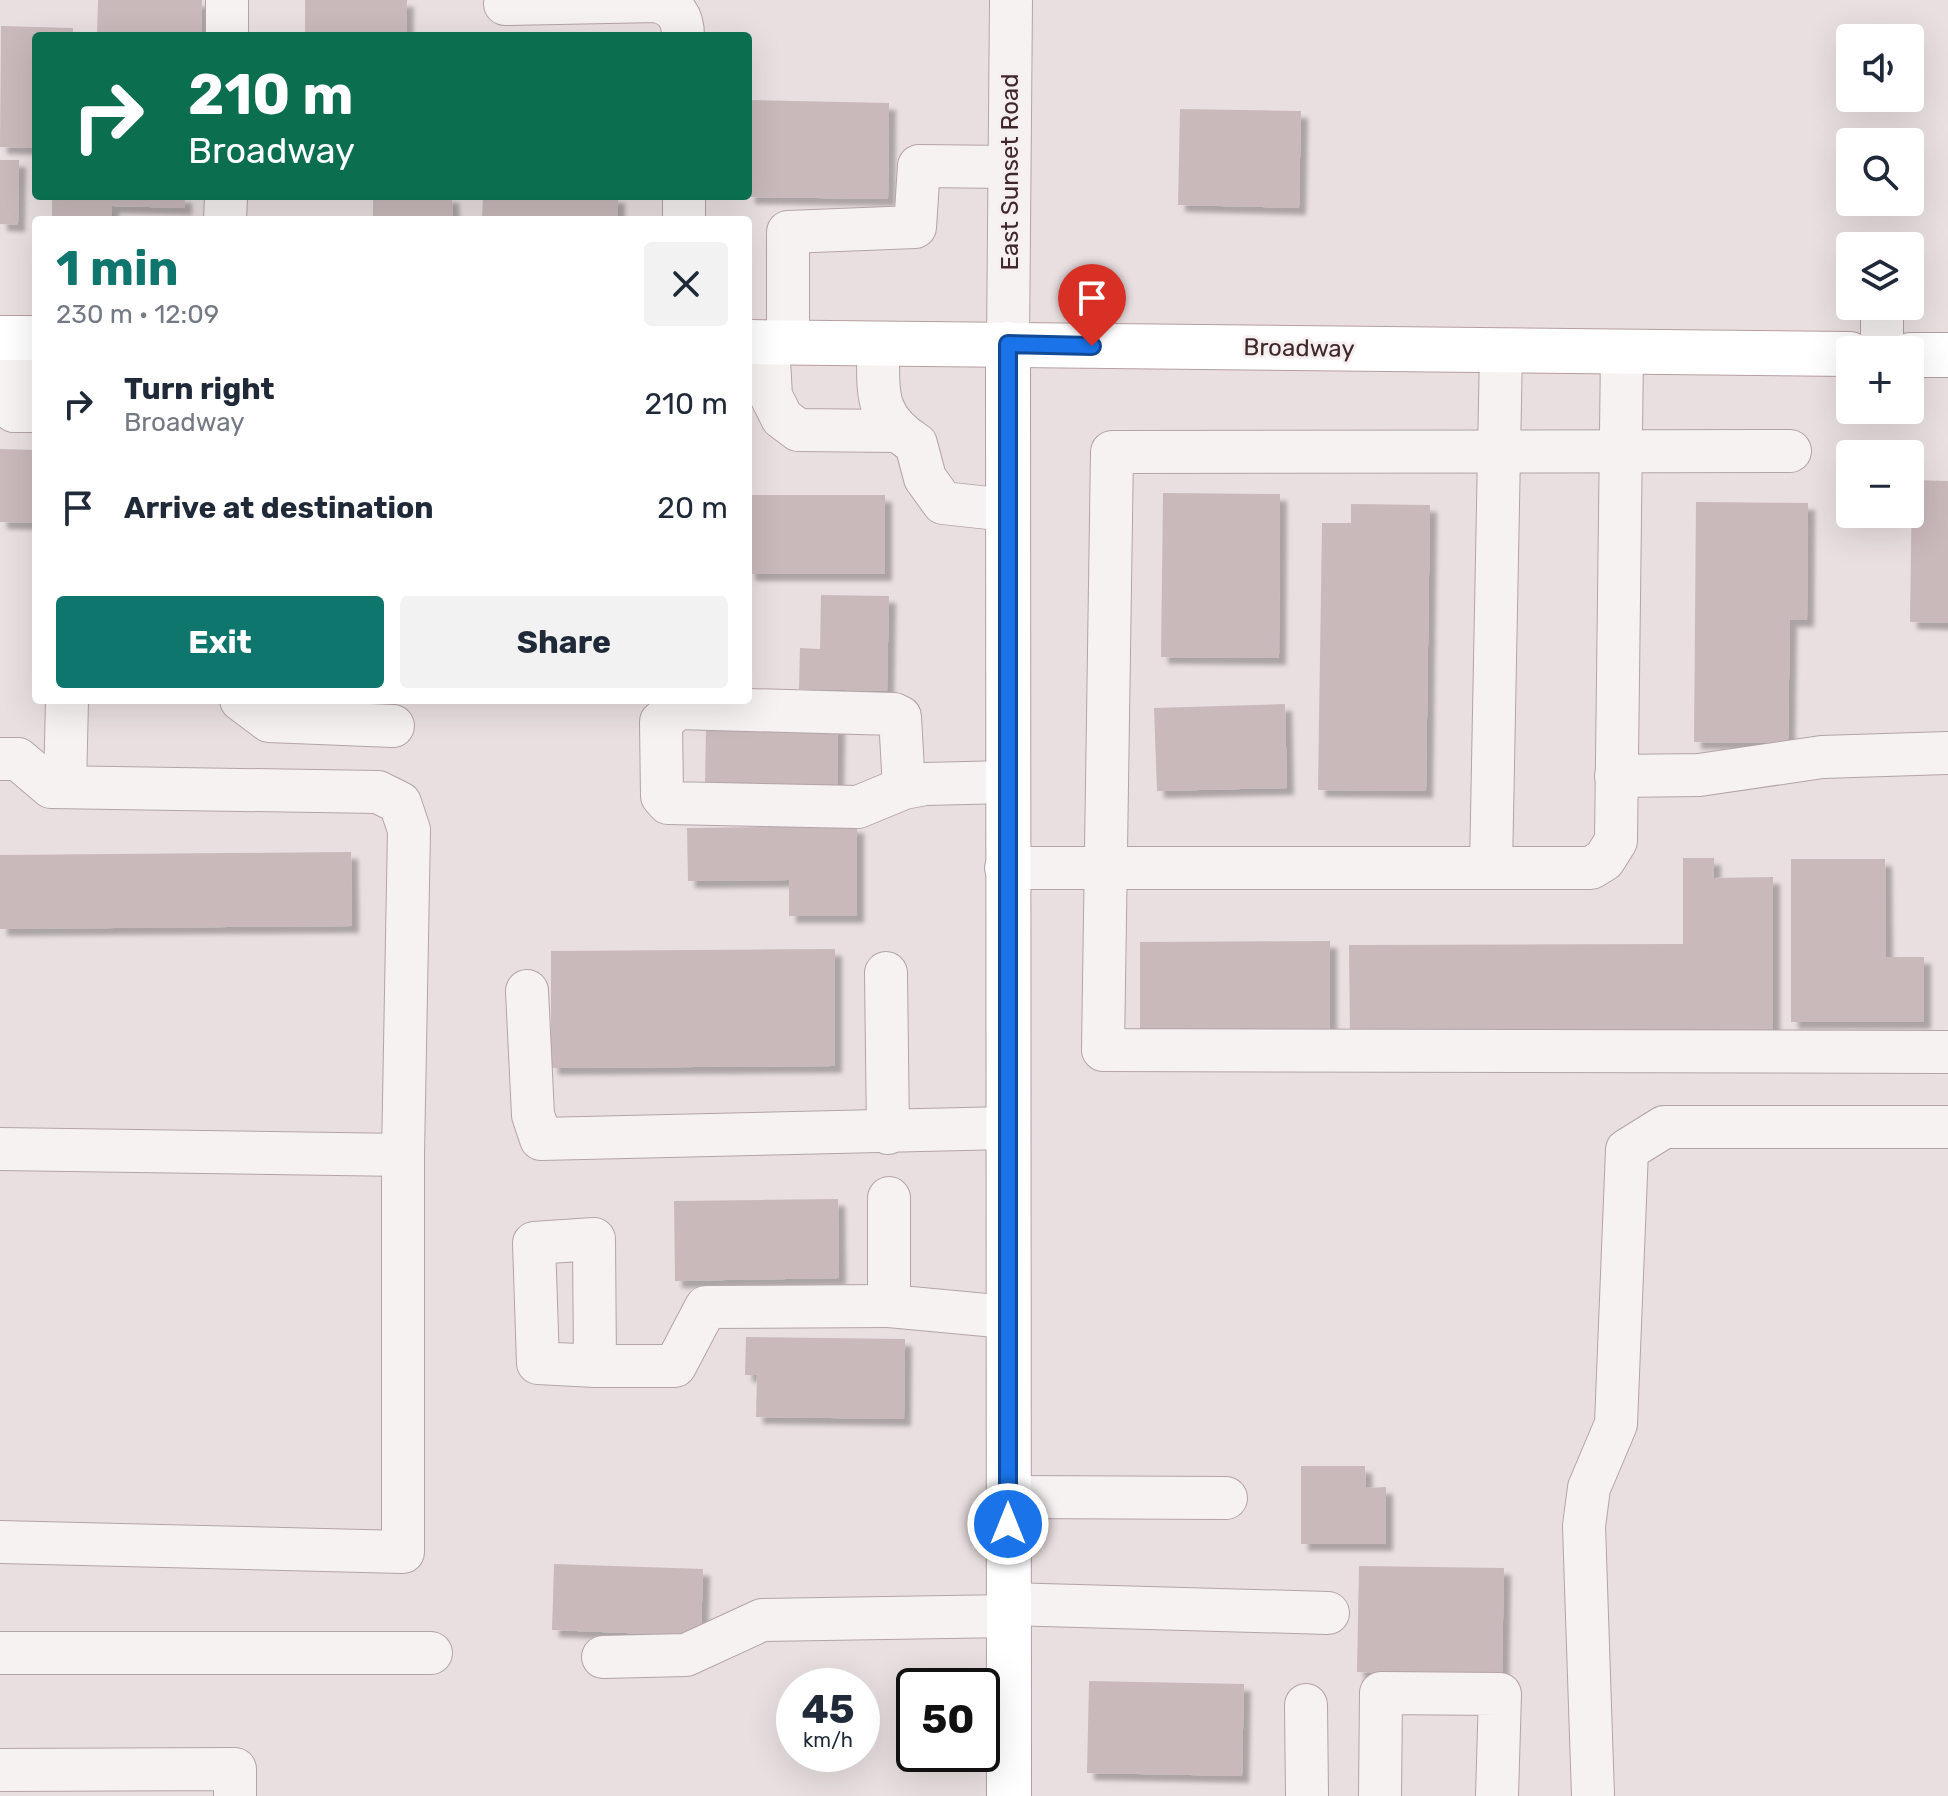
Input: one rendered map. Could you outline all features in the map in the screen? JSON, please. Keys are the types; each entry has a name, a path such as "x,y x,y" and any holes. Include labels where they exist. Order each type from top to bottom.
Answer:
{"main road":[{"name":"Broadway","path":"768,343 1836,354"},
{"path":"1008,344 1009,1796"},
{"path":"1924,355 1948,355"}],"street":[{"path":"227,0 227,32"},
{"name":"East Sunset Road","path":"1008,344 1011,0"},
{"path":"505,4 658,1 670,5 683,21 683,32"},
{"path":"895,431 798,430 782,418 771,396 768,343 788,232 915,227 919,166 1009,167"},
{"path":"16,338 17,411"},
{"path":"878,344 880,403 895,431 916,444 925,478 943,503 1007,510"},
{"path":"1491,868 1501,350"},
{"path":"1006,868 1591,868 1604,860 1616,841 1622,352"},
{"path":"1790,451 1112,452 1103,1050 1948,1052"},
{"path":"65,787 67,704"},
{"path":"246,704 269,721 393,726"},
{"path":"904,788 900,717 894,714 678,708 661,722 662,796 668,803 858,807 904,788 1007,782"},
{"path":"1616,776 1699,775 1822,757 1948,753"},
{"path":"0,759 18,759 51,787 378,792 400,803 409,830 403,1155 403,1552 0,1542"},
{"path":"886,973 888,1133"},
{"path":"527,991 533,1115 541,1139 1007,1128"},
{"path":"1593,1796 1584,1526 1589,1488 1616,1424 1627,1150 1664,1127 1948,1127"},
{"path":"0,1149 403,1155"},
{"path":"889,1198 889,1306"},
{"path":"595,1366 675,1366 706,1307 889,1306 1007,1317"},
{"path":"1008,1497 1226,1498"},
{"path":"603,1657 686,1655 762,1620 1009,1610 1328,1613"},
{"path":"0,1653 431,1653"},
{"path":"1380,1796 1381,1693 1500,1694 1497,1796"},
{"path":"1306,1705 1307,1796"},
{"path":"0,1770 235,1769 235,1796"}],"building":[{"path":"98,0 202,0 201,32 97,32"},
{"path":"305,0 407,0 406,32 305,32"},
{"path":"1,26 73,28 73,32 32,32 32,148 0,147"},
{"path":"752,100 889,103 888,199 752,197"},
{"path":"1180,109 1301,111 1299,208 1178,205"},
{"path":"0,160 19,160 18,225 0,224"},
{"path":"52,200 185,200 185,208 112,206 112,216 52,216"},
{"path":"373,200 452,200 453,216 373,216"},
{"path":"483,200 618,200 618,216 482,216"},
{"path":"0,449 32,450 32,523 0,522"},
{"path":"1924,480 1948,481 1948,623 1910,622 1911,528 1924,528"},
{"path":"1163,493 1280,494 1279,658 1161,657"},
{"path":"752,495 885,495 885,574 752,574"},
{"path":"1696,502 1808,503 1807,620 1790,620 1788,743 1694,742"},
{"path":"1351,504 1430,505 1426,791 1318,790 1322,523 1351,523"},
{"path":"821,595 889,596 887,691 799,689 800,648 820,649"},
{"path":"1285,704 1287,788 1157,791 1154,708"},
{"path":"706,723 838,725 837,792 705,789"},
{"path":"857,826 857,916 789,916 789,880 688,881 687,828"},
{"path":"351,852 352,926 0,929 0,855"},
{"path":"1683,858 1714,858 1714,878 1773,877 1773,1035 1350,1036 1349,945 1683,944"},
{"path":"1791,859 1885,859 1886,957 1924,957 1924,1022 1791,1022"},
{"path":"1330,941 1330,1034 1140,1034 1140,942"},
{"path":"835,949 835,1066 551,1068 551,951"},
{"path":"838,1199 839,1278 675,1281 674,1201"},
{"path":"746,1337 905,1339 904,1419 756,1417 757,1375 745,1375"},
{"path":"1301,1466 1365,1466 1366,1488 1386,1487 1386,1544 1301,1544"},
{"path":"554,1564 703,1569 701,1636 552,1630"},
{"path":"1359,1566 1504,1568 1502,1675 1357,1672"},
{"path":"1089,1681 1244,1684 1242,1776 1087,1773"}],"route":[{"path":"1008,1524 1008,344 1092,346"}]}
